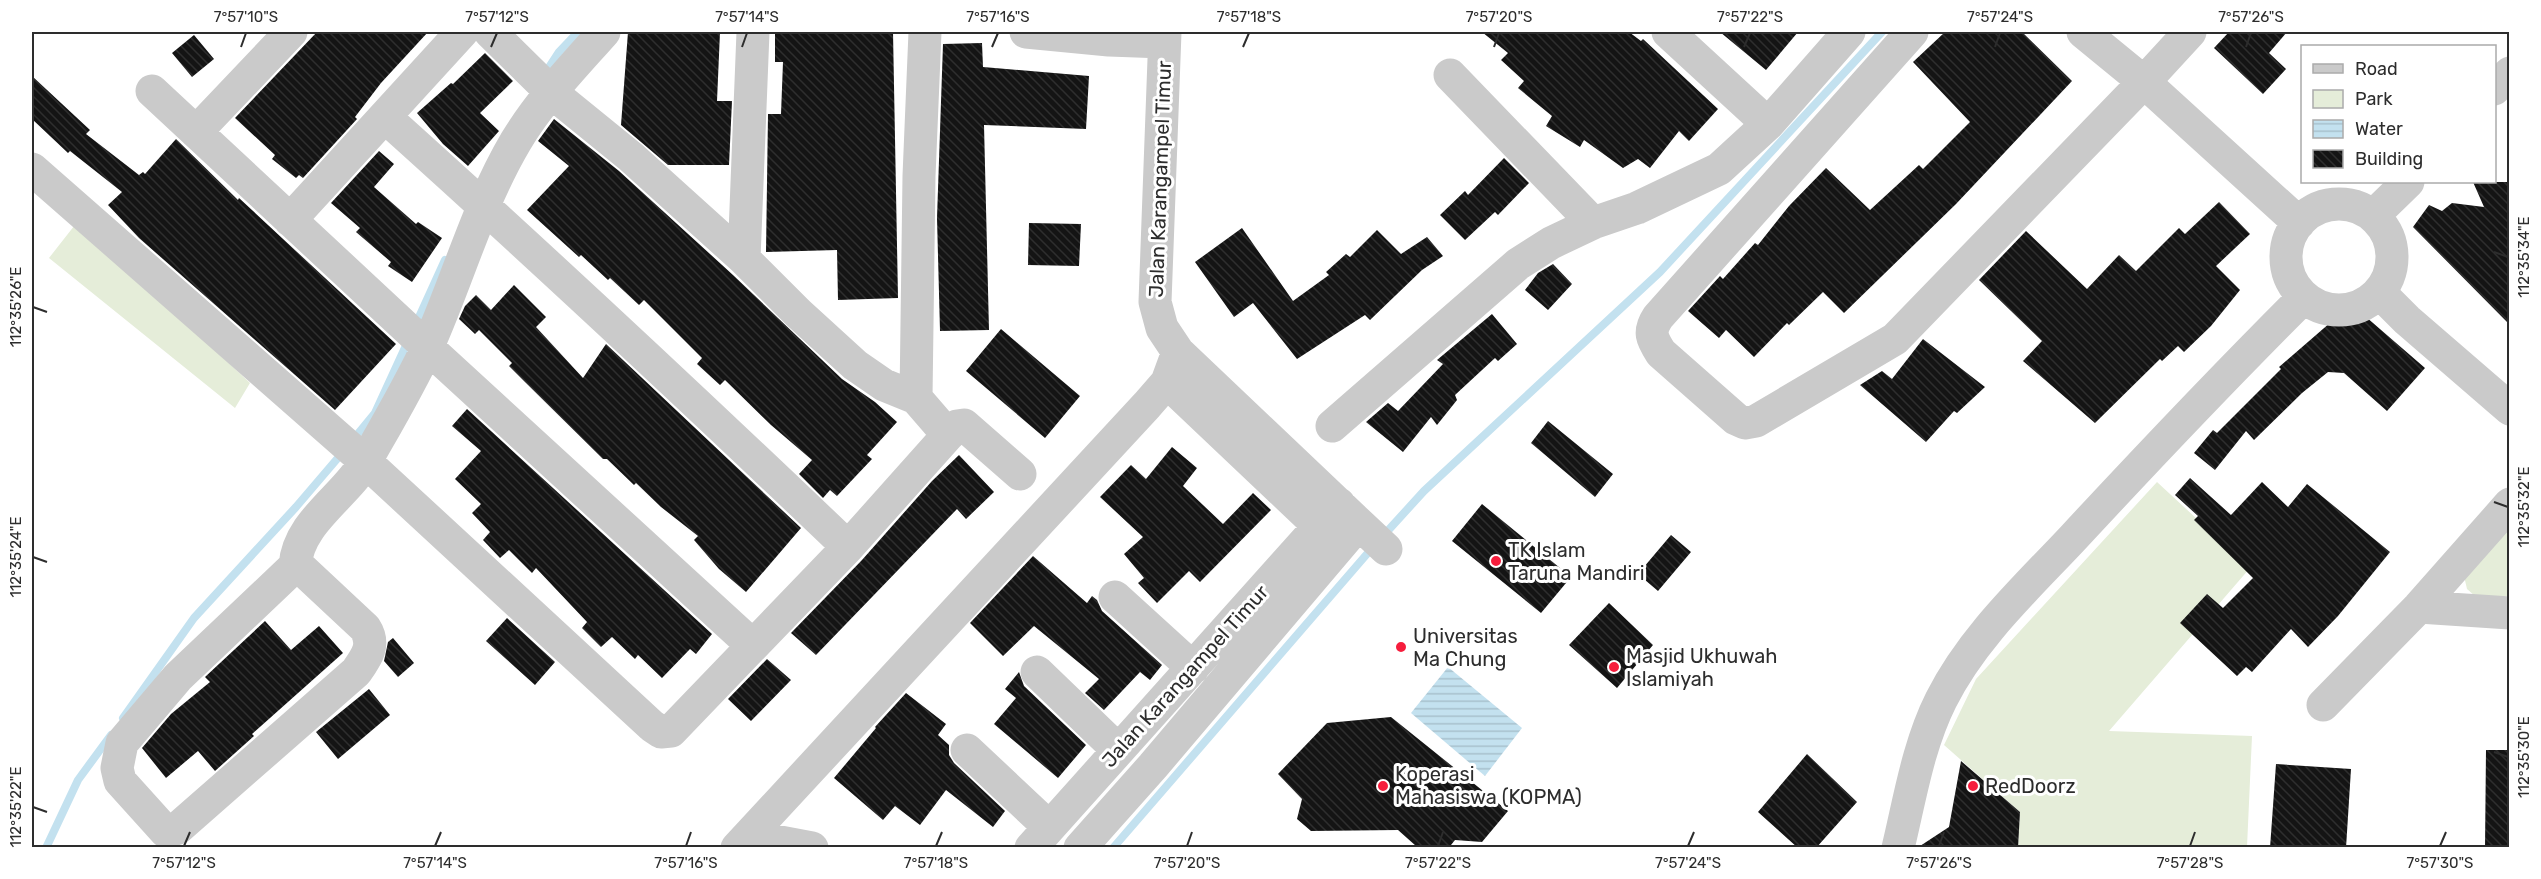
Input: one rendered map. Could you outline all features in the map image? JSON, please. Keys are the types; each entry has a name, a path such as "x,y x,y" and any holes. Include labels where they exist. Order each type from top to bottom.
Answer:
{"street":[{"path":"196,132 291,32"},
{"path":"290,220 462,32"},
{"path":"490,32 544,85 632,157 744,259 798,314 855,365 884,385 916,398 948,435"},
{"path":"295,567 304,571 364,628 369,635 369,652 356,672 178,828 166,832 120,781 117,768 122,743 178,676 295,567 296,555 309,529 416,337 476,199 516,141 544,85 604,32"},
{"path":"744,259 753,32"},
{"path":"916,398 919,176 925,32"},
{"path":"1026,32 1109,40 1165,37"},
{"path":"1668,32 1768,123"},
{"path":"1332,426 1518,264 1551,243 1637,208 1719,169 1768,123 1849,32"},
{"path":"1912,32 1658,317 1651,328 1652,339 1661,353 1736,419 1745,423 1756,420 1895,339 2190,32"},
{"path":"2083,32 2144,82 2299,223"},
{"name":"Jalan Karangampel Timur","path":"1165,37 1155,302 1161,328 1178,352 1353,526"},
{"path":"2496,87 2510,73"},
{"path":"1450,75 1593,224"},
{"path":"152,91 752,645"},
{"path":"385,117 654,362 848,548"},
{"path":"32,169 351,451 661,732 671,731 848,548 957,426 964,425 1020,474"},
{"path":"2373,216 2407,183"},
{"path":"2343,204 2359,208 2373,216 2384,229 2391,244 2392,261 2388,277 2379,292 2367,303 2351,309 2334,311 2318,306 2304,297 2293,285 2288,269 2287,253 2290,237 2299,223 2312,212 2327,206 2343,204"},
{"path":"2379,292 2407,320 2510,409"},
{"path":"1898,848 1924,739 1941,700 1964,661 1989,628 2304,297"},
{"path":"743,842 1167,382 1178,352"},
{"path":"1167,382 1353,526"},
{"path":"2322,705 2419,607 2510,504"},
{"name":"Jalan Karangampel Timur","path":"1040,837 1193,668 1353,526"},
{"name":"Jalan Karangampel Timur","path":"1080,848 1348,538 1354,529 1353,526"},
{"path":"1115,597 1193,668"},
{"path":"2419,607 2510,613"},
{"path":"1037,672 1118,750"},
{"path":"967,750 1040,837"},
{"path":"743,842 812,848"}],"green space":[{"path":"78,221 250,383 235,408 49,258"},
{"path":"2157,482 2250,568 2109,731 2252,736 2247,847 2018,847 2020,812 1944,745 1976,679"},
{"path":"2509,523 2509,596 2475,596 2467,589 2464,576"}],"water":[{"path":"1448,667 1522,728 1485,776 1411,713"}],"building":[{"path":"317,32 428,32 381,83 355,117 357,119 303,178 299,175 296,178 272,159 275,155 235,118"},
{"path":"628,32 720,32 717,101 732,101 729,165 668,165 621,125"},
{"path":"775,32 893,32 898,298 838,300 837,250 766,252 768,114 781,114 783,62 775,62"},
{"path":"1482,32 1629,32 1641,41 1643,39 1718,109 1689,141 1679,131 1650,168 1638,159 1623,168 1584,140 1580,147 1546,126 1552,116 1518,88 1524,81 1501,60 1508,53"},
{"path":"1720,32 1798,32 1766,70"},
{"path":"1945,32 2022,32 2072,81 1956,204 1844,313 1823,292 1789,325 1787,323 1754,357 1726,330 1719,338 1688,311 1720,276 1723,279 1755,243 1758,245 1789,206 1826,168 1870,210 1919,165 1923,169 1970,122 1913,62"},
{"path":"2229,32 2287,32 2269,53 2286,69 2263,94 2214,48"},
{"path":"194,35 214,59 192,77 172,53"},
{"path":"982,43 983,67 1089,76 1086,129 984,125 989,330 940,331 937,218 943,44"},
{"path":"485,53 513,81 480,113 499,131 468,166 443,144 417,113 451,83 453,84"},
{"path":"32,76 90,130 86,134 139,175 143,172 145,174 176,139 238,200 239,198 396,344 335,410 139,238 108,205 122,192 70,151 68,153 32,119"},
{"path":"554,119 619,171 842,379 875,402 897,422 867,455 872,459 837,496 830,490 823,498 799,474 812,460 771,425 725,380 720,385 697,364 702,358 644,300 639,305 610,278 608,280 581,255 579,257 527,210 569,166 538,141"},
{"path":"379,151 394,164 374,187 416,224 418,222 442,238 412,282 388,266 391,262 356,232 360,228 331,203"},
{"path":"1504,158 1529,183 1498,215 1495,212 1465,240 1440,215 1465,191 1468,195"},
{"path":"2510,182 2510,325 2413,227 2429,205 2442,211 2452,203 2484,207 2473,183"},
{"path":"2219,202 2250,234 2216,266 2240,290 2211,326 2184,352 2178,346 2162,361 2160,359 2095,423 2023,361 2042,341 1979,280 2026,231 2087,289 2119,255 2136,271 2179,228 2185,234"},
{"path":"1029,223 1081,224 1079,266 1028,265"},
{"path":"1242,228 1293,301 1329,275 1326,272 1346,254 1350,257 1377,230 1401,254 1427,237 1443,256 1422,270 1370,320 1365,315 1297,359 1253,303 1234,317 1195,262"},
{"path":"1553,264 1572,284 1548,310 1525,290 1538,273"},
{"path":"514,285 546,317 536,327 583,378 606,344 801,528 746,592 719,569 694,540 698,536 661,507 636,483 634,485 607,459 603,459 509,366 512,363 479,330 475,334 459,319 465,306 476,295 491,310"},
{"path":"2358,310 2425,368 2387,411 2344,373 2328,372 2302,393 2254,440 2246,431 2215,470 2194,453 2213,430 2217,433 2281,369 2279,367 2331,322 2330,311"},
{"path":"1492,314 1517,344 1498,361 1495,358 1455,395 1457,400 1437,425 1431,417 1403,452 1366,422 1388,403 1398,411 1443,364 1437,360"},
{"path":"1001,329 1080,396 1045,438 966,371"},
{"path":"1923,339 1985,387 1957,413 1954,411 1926,442 1860,385 1882,371 1892,379"},
{"path":"467,409 712,634 696,654 690,649 662,678 638,655 635,659 612,637 601,647 582,628 587,622 536,568 532,573 509,550 500,558 483,540 490,532 472,513 481,504 455,479 481,451 452,426"},
{"path":"1548,421 1613,474 1595,497 1531,443"},
{"path":"1172,447 1197,468 1183,486 1223,524 1253,493 1271,510 1200,582 1189,571 1157,603 1138,583 1144,578 1124,554 1143,537 1100,497 1131,465 1146,479"},
{"path":"959,455 994,492 966,519 957,509 816,655 791,633"},
{"path":"2190,478 2231,515 2262,482 2288,507 2307,484 2390,552 2338,616 2308,647 2291,629 2252,672 2246,667 2237,676 2180,623 2207,594 2223,608 2253,578 2194,520 2198,516 2175,495"},
{"path":"1482,504 1571,577 1541,613 1452,541"},
{"path":"1671,535 1691,552 1658,591 1638,574"},
{"path":"1033,556 1087,603 1092,596 1097,600 1102,611 1162,665 1150,680 1140,672 1104,710 1085,693 1099,679 1034,626 1003,656 970,623"},
{"name":"Masjid Ukhuwah Islamiyah","path":"1609,603 1653,645 1617,688 1569,645"},
{"path":"507,618 555,662 535,685 486,641"},
{"path":"265,621 291,650 319,626 343,653 252,734 254,736 215,771 198,751 166,778 142,748 171,714 210,682 205,677"},
{"path":"393,638 414,663 398,677 384,661 388,642"},
{"path":"767,659 791,680 751,721 728,699"},
{"path":"1019,672 1024,686 1086,745 1058,778 994,724 1016,698 1005,689"},
{"path":"369,689 390,715 338,759 316,732"},
{"path":"906,693 946,724 938,735 949,745 949,755 954,763 1005,811 993,827 946,790 920,825 895,806 883,820 834,778"},
{"name":"Koperasi Mahasiswa (KOPMA)","path":"1391,717 1508,811 1482,842 1455,840 1451,845 1416,846 1398,830 1311,831 1297,819 1302,799 1278,774 1327,723"},
{"path":"2486,750 2510,750 2510,848 2485,848"},
{"path":"1807,754 1857,802 1816,848 1798,848 1758,812"},
{"name":"RedDoorz","path":"1961,761 2020,812 2018,848 1917,848 1949,827"},
{"path":"2276,764 2351,769 2346,848 2270,848"}],"waterway":[{"path":"544,75 559,52 578,32"},
{"path":"1383,536 1424,491 1660,272 1882,32"},
{"path":"415,326 445,260"},
{"path":"352,441 375,413 409,339"},
{"path":"123,718 194,618 343,452"},
{"path":"1113,848 1373,547"},
{"path":"46,848 78,780 111,735"}],"place":[{"name":"TK Islam Taruna Mandiri","path":"1496,561"},
{"name":"Universitas Ma Chung","path":"1401,647"},
{"name":"Masjid Ukhuwah Islamiyah","path":"1614,667"},
{"name":"Koperasi Mahasiswa (KOPMA)","path":"1383,786"},
{"name":"RedDoorz","path":"1973,786"}]}
